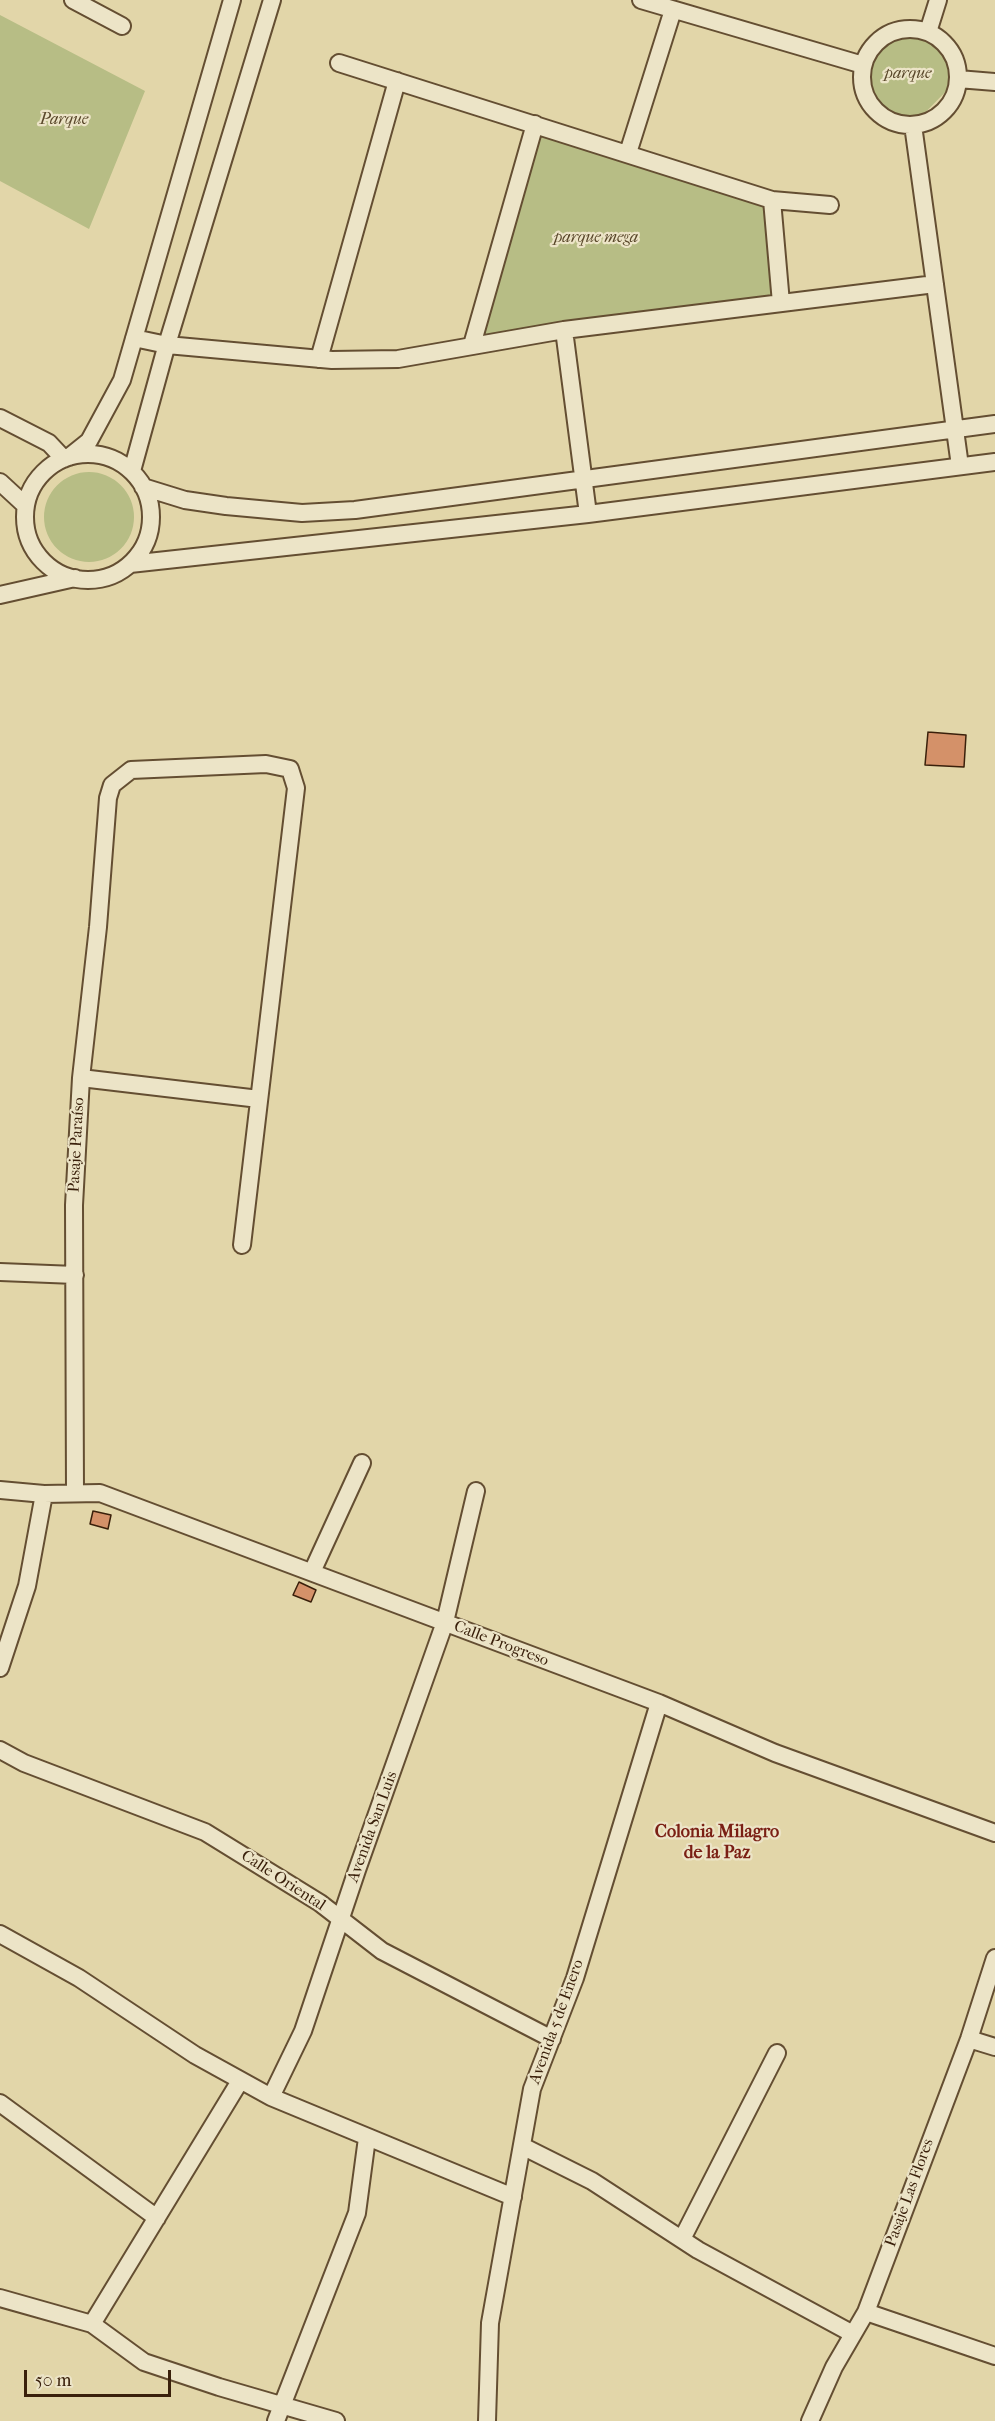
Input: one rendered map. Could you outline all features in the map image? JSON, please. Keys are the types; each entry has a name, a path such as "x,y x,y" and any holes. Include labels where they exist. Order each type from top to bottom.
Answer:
{"street":[{"path":"73,0 122,26"},
{"path":"75,578 50,567 32,546 25,519 26,506 36,480 45,470 67,458 89,441 122,380 232,0"},
{"path":"132,471 167,345 272,0"},
{"path":"641,0 862,65"},
{"path":"928,32 938,0"},
{"path":"628,153 673,10"},
{"path":"916,29 928,32 947,46 957,67 956,91 944,110 935,118 913,125 891,121 873,108 862,88 862,65 873,45 893,31 916,29"},
{"path":"339,63 772,200 830,205"},
{"path":"958,79 995,82"},
{"path":"319,359 397,81"},
{"path":"472,345 535,124"},
{"path":"913,125 960,466"},
{"path":"772,200 782,303"},
{"path":"134,338 167,345 319,359 398,359 564,330 934,284"},
{"path":"564,330 588,514"},
{"path":"0,418 49,443 67,458"},
{"path":"143,487 185,500 205,503 302,513 355,510 995,424"},
{"path":"0,595 75,578 104,578 130,564 147,539 151,525 151,510 143,487 132,471 121,463 102,456 82,454 67,458"},
{"path":"130,564 588,514 995,462"},
{"path":"0,482 26,506"},
{"path":"0,505 4,502 26,506"},
{"name":"Pasaje Paraíso","path":"75,1493 74,1205 81,1078 98,927 108,798 112,785 131,770 266,764 290,769 296,788 259,1099"},
{"path":"81,1078 259,1099 242,1245"},
{"path":"0,1272 75,1275"},
{"path":"312,1572 362,1463"},
{"name":"Calle Progreso","path":"0,1490 44,1494 100,1493 659,1703 775,1753 995,1833"},
{"name":"Avenida San Luis","path":"271,2097 303,2031 445,1622 476,1491"},
{"path":"0,1668 27,1586 44,1494"},
{"name":"Avenida 5 de Enero","path":"487,2421 490,2323 532,2089 575,1978 659,1703"},
{"name":"Calle Oriental","path":"0,1750 24,1763 205,1832 320,1903 382,1952 552,2038"},
{"path":"0,1934 79,1978 186,2049 271,2097 513,2197"},
{"name":"Pasaje Las Flores","path":"810,2421 834,2367 866,2312 969,2039 995,1958"},
{"path":"969,2039 995,2047"},
{"path":"682,2239 777,2053"},
{"path":"92,2324 240,2081"},
{"path":"0,2103 157,2218"},
{"path":"279,2414 357,2213 367,2138"},
{"path":"522,2146 592,2181 682,2239 853,2334"},
{"path":"0,2298 92,2324 144,2362 279,2414 336,2421"},
{"path":"866,2312 995,2356"}],"green space":[{"name":"Parque","path":"0,15 145,91 89,229 0,181"},
{"name":"parque","path":"893,31 928,32 958,79 913,125 873,108 867,55"},
{"name":"parque mega","path":"535,124 772,200 781,303 472,345"},
{"path":"89,472 106,475 121,485 131,500 134,517 131,534 121,549 106,559 89,562 72,559 57,549 47,534 44,517 47,500 57,485 72,475"}],"building":[{"path":"928,732 966,735 964,767 925,765"},
{"path":"93,1511 111,1515 108,1529 90,1524"},
{"path":"299,1582 316,1590 311,1602 293,1595"}],"district":[{"name":"Colonia Milagro de la Paz","path":"717,1843"}]}
